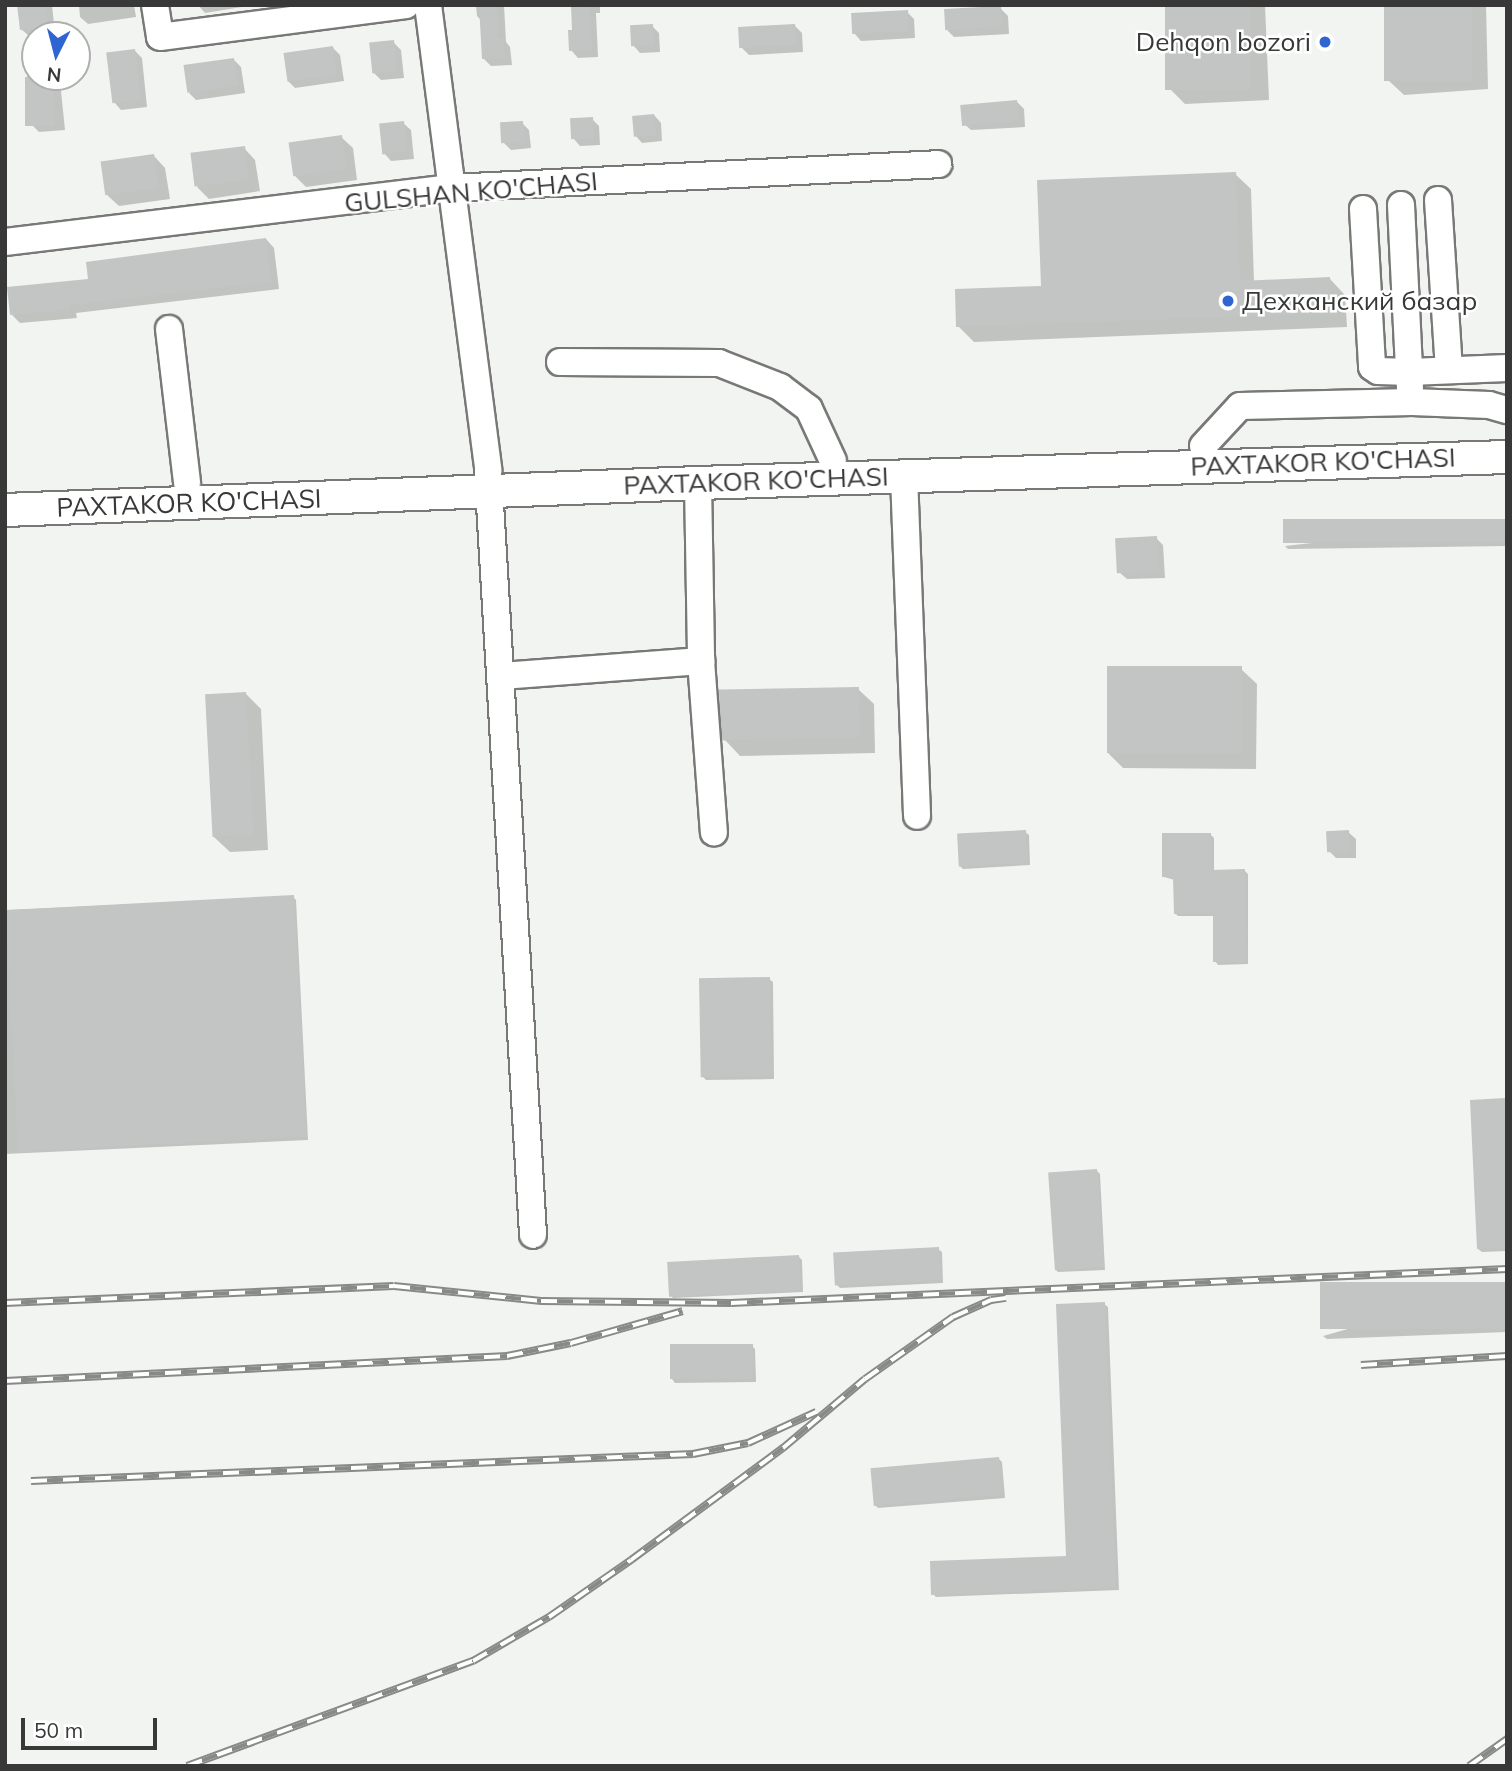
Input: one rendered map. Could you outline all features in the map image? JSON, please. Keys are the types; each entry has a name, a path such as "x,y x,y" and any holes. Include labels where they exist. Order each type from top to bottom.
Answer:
{"main road":[{"name":"PAXTAKOR KO'CHASI","path":"5,510 834,461 1203,446 1507,438"},
{"name":"PAXTAKOR KO'CHASI","path":"5,489 187,482 489,480 698,483 1507,457"}],"street":[{"path":"155,5 160,37 406,5"},
{"path":"428,5 489,480 533,1235"},
{"name":"GULSHAN KO'CHASI","path":"5,240 452,188 938,164"},
{"path":"1438,200 1448,370"},
{"path":"1401,205 1410,402"},
{"path":"1363,209 1372,367 1378,371 1410,372 1507,368"},
{"path":"169,329 187,482"},
{"path":"560,362 719,363 780,387 809,409 834,461"},
{"path":"1203,446 1240,406 1410,402 1489,405 1507,410"},
{"path":"904,476 917,816"},
{"path":"698,483 701,661 714,833"},
{"path":"501,676 701,661"}],"building":[{"path":"17,5 46,5 47,21 21,21 20,30"},
{"path":"479,5 497,5 499,38 504,38 505,58 482,59"},
{"path":"571,5 589,5 592,50 569,51"},
{"path":"1165,5 1251,5 1251,90 1165,90"},
{"path":"1384,5 1472,5 1472,81 1384,81"},
{"path":"1001,6 1002,27 945,30 944,9"},
{"path":"908,10 909,31 852,34 851,13"},
{"path":"653,24 654,45 631,46 630,25"},
{"path":"795,24 796,45 739,48 738,27"},
{"path":"394,40 397,71 372,73 369,43"},
{"path":"333,46 337,75 288,82 283,53"},
{"path":"135,49 141,100 112,103 106,53"},
{"path":"234,58 238,86 187,93 183,65"},
{"path":"25,91 54,91 54,126 25,126"},
{"path":"1017,100 1019,121 962,126 960,105"},
{"path":"654,114 656,135 634,137 632,116"},
{"path":"593,117 594,138 571,139 570,118"},
{"path":"404,121 407,152 382,154 379,124"},
{"path":"523,121 524,142 501,143 500,122"},
{"path":"342,135 347,169 293,176 289,143"},
{"path":"245,146 249,180 195,186 190,153"},
{"path":"154,154 159,188 105,195 101,162"},
{"path":"1236,172 1240,281 1330,277 1332,313 956,327 955,289 1041,286 1037,180"},
{"path":"266,238 271,282 69,305 70,310 10,315 7,287 88,279 86,262"},
{"path":"1283,519 1507,519 1507,543 1283,543"},
{"path":"1157,536 1159,571 1117,573 1115,538"},
{"path":"1107,666 1242,666 1242,753 1107,753"},
{"path":"859,687 860,738 720,740 719,689"},
{"path":"246,692 253,835 213,837 205,694"},
{"path":"1026,830 1028,863 959,867 957,834"},
{"path":"1349,830 1350,851 1327,852 1326,831"},
{"path":"1162,833 1211,833 1211,870 1245,869 1246,962 1213,962 1213,914 1174,914 1173,877 1162,877"},
{"path":"294,895 307,1137 18,1152 5,910"},
{"path":"770,977 772,1076 701,1077 699,978"},
{"path":"1505,1098 1507,1248 1477,1249 1470,1100"},
{"path":"1097,1169 1104,1267 1055,1270 1048,1172"},
{"path":"939,1247 941,1280 835,1286 833,1253"},
{"path":"799,1255 801,1290 669,1297 667,1262"},
{"path":"1320,1282 1507,1282 1507,1329 1320,1329"},
{"path":"1105,1302 1116,1588 931,1595 930,1561 1066,1556 1056,1304"},
{"path":"670,1344 753,1344 753,1379 670,1379"},
{"path":"999,1457 1002,1495 874,1506 870,1468"}],"railway":[{"path":"5,1303 394,1286 541,1301 731,1303 1507,1269"},
{"path":"187,1766 473,1661 549,1617 631,1560 783,1448 865,1379 953,1317 991,1300 1006,1298"},
{"path":"5,1381 507,1356 571,1343 683,1311"},
{"path":"1361,1365 1507,1356"},
{"path":"31,1481 693,1454 748,1443 816,1412"},
{"path":"1469,1766 1507,1739"}],"place":[{"name":"Dehqon bozori","path":"1325,42"},
{"name":"Дехканский базар","path":"1228,301"}]}
